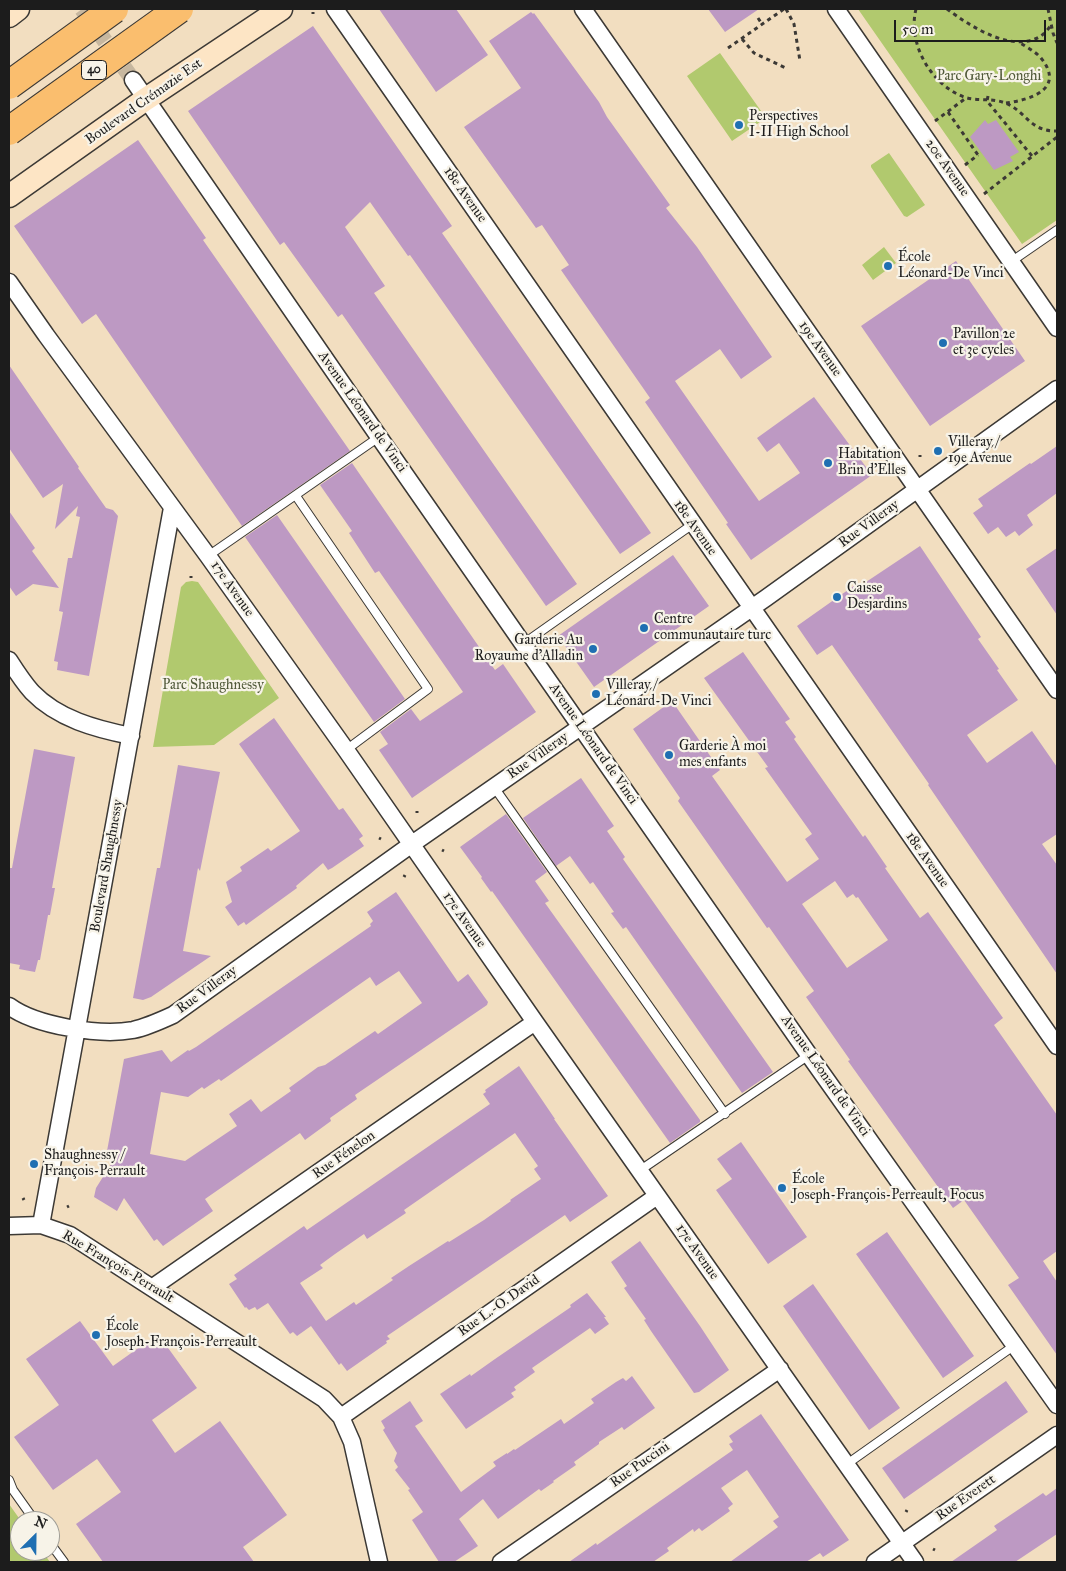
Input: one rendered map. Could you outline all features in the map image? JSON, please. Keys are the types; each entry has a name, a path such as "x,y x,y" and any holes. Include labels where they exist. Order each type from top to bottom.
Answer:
{"highway":[{"path":"9,84 114,9"},
{"name":"40","path":"9,131 179,9"}],"main road":[{"path":"9,16 18,9"},
{"name":"Boulevard Crémazie Est","path":"9,196 146,99 281,9"}],"street":[{"name":"18e Avenue","path":"335,9 1057,1046"},
{"name":"19e Avenue","path":"583,9 1057,690"},
{"name":"20e Avenue","path":"836,9 1057,328"},
{"name":"Avenue Léonard de Vinci","path":"133,80 580,727 1057,1405"},
{"name":"17e Avenue","path":"9,282 346,750 534,1022 916,1562"},
{"name":"Rue Villeray","path":"9,1006 32,1019 47,1023 111,1032 132,1030 173,1015 412,844 751,608 1057,389"},
{"name":"Boulevard Shaughnessy","path":"41,1225 172,508"},
{"path":"9,660 33,692 49,707 74,720 99,729 131,736"},
{"name":"Rue Fénelon","path":"153,1287 534,1022"},
{"name":"Rue L.-O. David","path":"341,1417 657,1196"},
{"name":"Rue François-Perrault","path":"9,1226 41,1225 70,1235 324,1399 341,1417 352,1442 379,1562"},
{"name":"Rue Puccini","path":"501,1562 780,1369"},
{"name":"Rue Everett","path":"875,1562 1057,1435"}],"lane":[{"path":"1012,261 1057,230"},
{"path":"208,556 379,437"},
{"path":"296,496 428,689 346,750"},
{"path":"523,644 693,524"},
{"path":"494,787 725,1114"},
{"path":"640,1171 809,1055"},
{"path":"847,1464 1015,1345"},
{"path":"9,1480 13,1490 27,1511"}],"path":[{"path":"728,48 785,9 794,24 800,61"},
{"path":"916,9 915,35 921,55 939,82 948,89 967,98 1004,103 1030,99 1047,89 1050,72 1040,56 1018,42"},
{"path":"947,9 968,25 997,38 1018,42 1033,40 1042,35 1052,24"},
{"path":"1048,9 1057,43"},
{"path":"758,18 762,24"},
{"path":"742,38 754,53 788,70"},
{"path":"987,101 988,96"},
{"path":"934,123 967,98"},
{"path":"987,101 1032,157"},
{"path":"1004,103 1013,108 1034,126 1044,130 1057,131"},
{"path":"948,112 980,154 964,166"},
{"path":"984,194 1057,137"}],"green space":[{"name":"Parc Gary-Longhi","path":"858,9 1057,9 1057,220 1022,244"},
{"path":"720,53 766,118 732,141 687,76"},
{"path":"889,153 925,205 907,217 904,216 871,167 871,165"},
{"path":"884,247 896,263 873,280 862,265"},
{"name":"Parc Shaughnessy","path":"186,582 198,582 279,698 214,745 153,747 181,587"},
{"path":"9,1504 14,1511 10,1511 10,1561 50,1562 9,1562"}],"building":[{"path":"379,9 456,9 488,55 436,92"},
{"path":"708,9 759,9 725,32"},
{"path":"531,12 534,13 599,102 607,117 670,205 666,208 697,247 772,357 741,379 720,349 675,381 759,501 800,473 779,443 767,452 757,438 814,397 872,475 751,560 726,524 728,523 645,402 650,398 561,270 569,265 542,225 536,228 464,127 521,88 489,41"},
{"path":"313,26 452,226 442,233 651,533 620,554 410,255 408,256 370,202 345,227 385,286 374,293 577,584 546,606 342,314 338,317 284,242 280,245 188,111"},
{"path":"985,120 988,124 996,120 1019,152 1010,157 1013,161 994,170 970,137"},
{"path":"138,140 206,238 203,240 350,451 242,526 96,314 82,324 14,226"},
{"name":"Pavillon 2e et 3e cycles","path":"956,261 1025,361 930,426 861,326"},
{"path":"9,365 106,508 113,510 118,516 89,676 57,670 58,662 54,661 63,612 59,611 68,558 72,558 80,517 76,516 78,506 55,529 63,484 43,498 9,448"},
{"path":"1057,446 1057,493 1027,515 1033,525 1019,536 1015,531 1006,537 998,527 988,534 973,513 983,506 978,499"},
{"path":"352,463 495,670 503,664 536,712 412,798 379,750 388,744 380,732 411,709 420,721 463,692 379,571 375,573 349,533 352,531 320,485"},
{"path":"9,511 35,548 32,551 59,588 33,584 16,596 9,586"},
{"path":"277,515 405,699 374,722 245,537"},
{"path":"920,546 981,637 978,639 1018,700 967,735 987,763 1032,731 1057,767 1057,834 1042,844 1057,865 1057,974 929,784 832,645 817,655 797,626 855,585 857,588"},
{"path":"1057,548 1057,615 1026,569"},
{"name":"Centre communautaire turc","path":"673,555 709,606 594,687 558,636"},
{"path":"743,652 790,719 785,722 796,737 794,739 863,837 865,835 887,867 885,868 920,918 928,912 1003,1018 994,1025 1057,1115 1057,1251 1043,1261 1057,1282 1057,1355 1008,1285 1019,1278 964,1200 953,1208 848,1061 850,1060 806,997 814,991 769,927 767,928 678,801 680,798 633,729 672,701 720,770 712,776 787,882 819,859 805,839 812,834 765,768 768,767 704,678","holes":["835,881 847,898 853,894 856,898 858,897 888,940 847,968 802,904"]},
{"path":"274,718 339,810 343,808 363,836 359,839 364,846 328,870 323,863 296,886 297,888 246,925 244,922 238,926 225,907 232,902 226,882 242,871 240,867 268,848 271,851 300,831 239,744"},
{"path":"34,749 75,757 52,888 55,888 50,915 48,915 40,960 38,960 35,972 19,969 20,965 9,963 9,868 12,868"},
{"path":"178,765 220,772 200,871 198,868 183,951 211,956 151,997 143,1000 133,998 157,868 160,868"},
{"path":"581,778 614,826 607,831 625,857 623,859 773,1072 742,1093 626,927 623,929 611,913 614,912 593,882 590,884 570,856 556,866 523,818"},
{"path":"506,814 547,872 535,881 549,901 545,903 700,1120 700,1122 670,1143 460,847"},
{"path":"396,892 458,982 468,974 488,1002 487,1005 355,1095 357,1099 330,1118 331,1121 305,1140 300,1133 205,1199 213,1211 163,1246 157,1239 154,1241 124,1198 117,1211 94,1197 96,1188 118,1153 107,1151 124,1059 162,1050 171,1062 188,1050 196,1047 371,926 370,924 373,921 367,912","holes":["399,971 422,1003 378,1034 375,1031 325,1065 318,1067 289,1088 291,1091 261,1112 251,1099 229,1114 237,1126 185,1161 150,1154 161,1092 188,1097 202,1087 204,1089 219,1079 221,1081 370,977 376,986"]},
{"path":"519,1066 608,1196 570,1222 565,1215 387,1336 390,1339 386,1341 387,1343 347,1371 341,1363 339,1365 311,1326 297,1336 293,1332 290,1334 268,1303 257,1310 255,1307 249,1310 245,1308 229,1284 237,1279 234,1275 304,1226 307,1230 490,1104 483,1094 486,1092 485,1090","holes":["515,1133 538,1166 534,1169 541,1179 511,1201 391,1278 393,1280 356,1305 354,1302 326,1321 300,1283 323,1268 320,1265 335,1254 364,1234 367,1239 406,1213 404,1210"]},
{"path":"741,1142 807,1237 768,1264 716,1190 732,1179 717,1159"},
{"path":"887,1232 974,1356 943,1378 856,1254"},
{"path":"640,1241 729,1370 699,1392 694,1393 651,1331 644,1320 646,1319 624,1288 627,1286 611,1262"},
{"path":"813,1284 900,1408 869,1430 783,1306"},
{"path":"587,1293 606,1317 604,1317 609,1324 595,1334 590,1328 532,1368 535,1372 514,1387 516,1390 511,1393 514,1397 466,1429 440,1394 470,1374 471,1376 571,1307 570,1305"},
{"path":"80,1321 113,1366 158,1334 197,1388 152,1420 175,1453 220,1421 287,1515 243,1547 254,1562 103,1562 76,1524 121,1492 97,1459 53,1490 14,1437 59,1405 26,1359"},
{"path":"632,1376 655,1408 624,1430 622,1427 599,1442 599,1444 574,1462 576,1465 554,1482 541,1491 539,1489 498,1519 483,1499 459,1519 478,1546 454,1562 439,1562 412,1520 423,1512 408,1490 410,1489 395,1470 398,1467 394,1461 397,1453 383,1430 385,1428 381,1421 410,1401 423,1421 415,1426 461,1492 496,1466 493,1462 515,1450 561,1419 564,1424 594,1403 591,1399 623,1378 626,1381"},
{"path":"1006,1381 1028,1412 904,1499 882,1468"},
{"path":"761,1414 849,1540 823,1557 820,1553 806,1562 730,1562 778,1527 773,1521 779,1517 747,1470 721,1488 733,1504 728,1508 730,1511 702,1531 699,1528 694,1532 693,1529 667,1548 669,1551 653,1562 569,1562 596,1543 597,1545 733,1450 729,1444 733,1442 729,1436"},
{"path":"1057,1488 1057,1534 1015,1562 951,1562 997,1530 994,1526 1043,1493 1046,1496"}],"tunnel":[{"path":"82,9 133,80"}],"place":[{"name":"Perspectives I-II High School","path":"739,125"},
{"name":"École Léonard-De Vinci","path":"888,266"},
{"name":"Pavillon 2e et 3e cycles","path":"943,343"},
{"name":"Villeray / 19e Avenue","path":"938,451"},
{"name":"Habitation Brin d'Elles","path":"828,463"},
{"name":"Caisse Desjardins","path":"837,597"},
{"name":"Centre communautaire turc","path":"644,628"},
{"name":"Garderie Au Royaume d'Alladin","path":"593,649"},
{"name":"Villeray / Léonard-De Vinci","path":"596,694"},
{"name":"Garderie À moi mes enfants","path":"669,755"},
{"name":"Shaughnessy / François-Perrault","path":"34,1164"},
{"name":"École Joseph-François-Perreault, Focus","path":"782,1188"},
{"name":"École Joseph-François-Perreault","path":"96,1335"}]}
